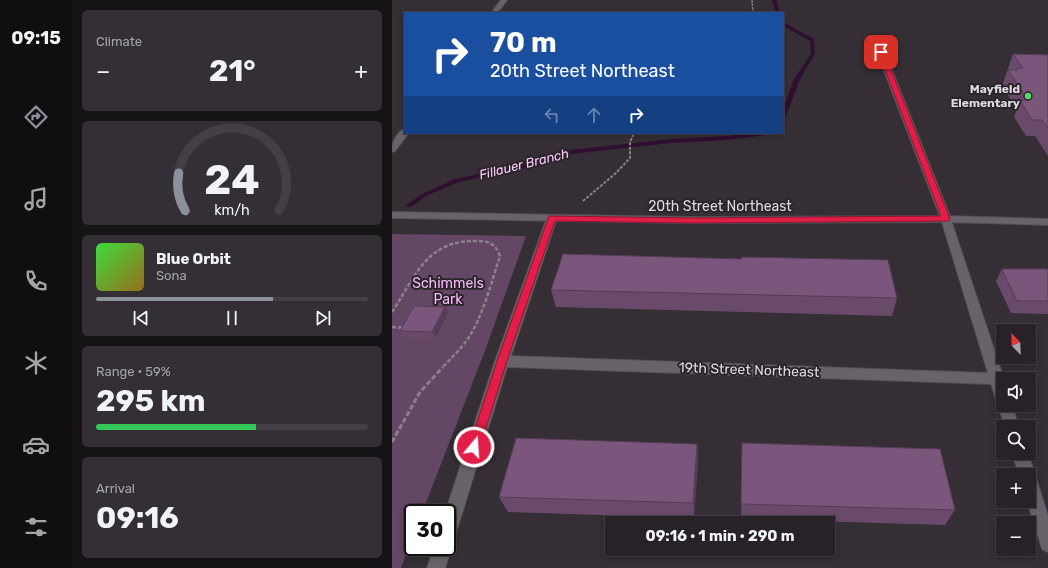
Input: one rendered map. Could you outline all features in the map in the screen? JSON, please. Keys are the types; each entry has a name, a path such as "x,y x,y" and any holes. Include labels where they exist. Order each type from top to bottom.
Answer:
{"street":[{"path":"495,12 504,0"},
{"path":"877,42 946,219 996,376"},
{"path":"392,149 404,133"},
{"name":"20th Street Northeast","path":"392,215 575,219 946,219 1048,222"},
{"path":"456,505 502,361 552,218"},
{"name":"19th Street Northeast","path":"502,361 996,379"},
{"path":"1036,504 1048,542"},
{"path":"436,568 440,556"}],"path":[{"path":"752,0 754,12"},
{"path":"575,219 581,203 630,158 630,142 634,134"},
{"path":"392,312 423,262 433,255 460,243 473,241 485,241 493,245 499,251 500,256 488,293 470,335 420,392 392,442"},
{"path":"392,327 409,328"}],"green space":[{"name":"Schimmels Park","path":"392,234 526,236 486,348 425,504 404,504 404,556 406,556 401,568 392,568"}],"building":[{"name":"Mayfield Elementary","path":"1013,54 1048,55 1048,128 1042,120 1032,120 1020,100 1028,100 1008,70 1018,70 1016,68 1023,68"},
{"path":"563,254 742,259 742,257 888,260 897,298 551,290"},
{"path":"1002,269 1048,269 1048,301 1017,301"},
{"path":"414,306 445,307 432,332 400,331"},
{"path":"516,438 697,444 693,503 499,497"},
{"path":"742,443 940,449 955,510 741,504"}],"waterway":[{"name":"Fillauer Branch","path":"774,0 778,12"},
{"name":"Fillauer Branch","path":"784,24 812,40 813,54 797,79 784,113"},
{"name":"Fillauer Branch","path":"409,205 424,195 457,180 527,166 561,153 671,141 727,138 757,134"}],"place":[{"name":"Mayfield Elementary","path":"1028,96"}],"route":[{"path":"474,447 502,361 552,218 690,220 946,219 881,52"}]}
